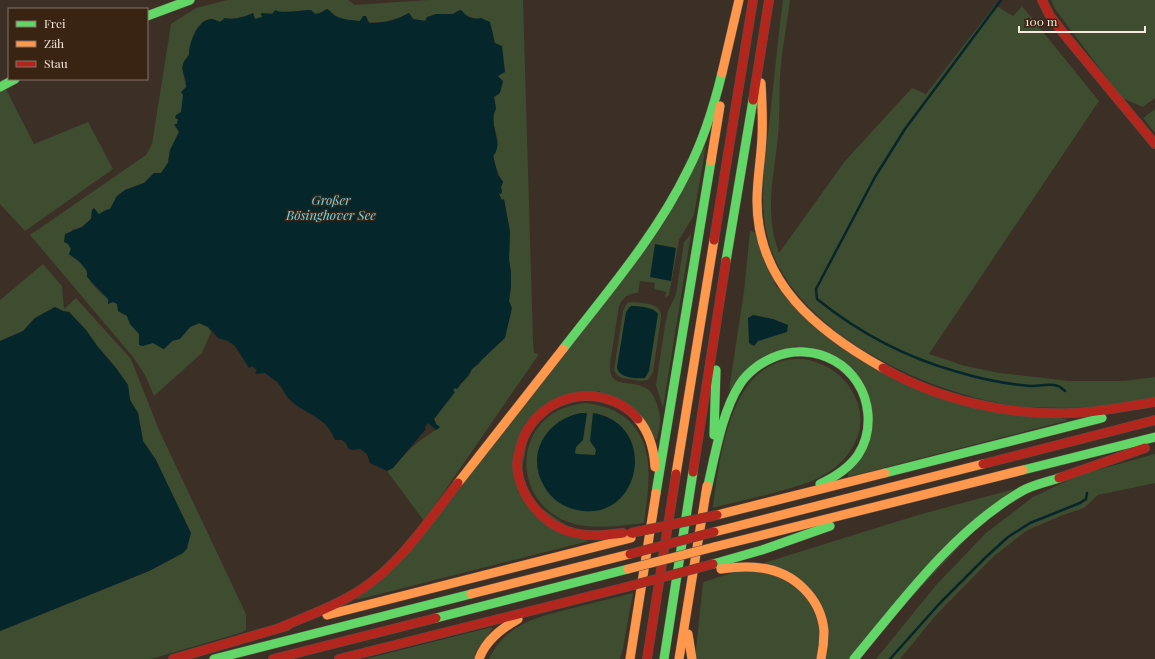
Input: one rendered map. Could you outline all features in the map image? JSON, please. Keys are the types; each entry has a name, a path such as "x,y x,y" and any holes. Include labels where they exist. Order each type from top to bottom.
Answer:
{"main road":[{"path":"148,16 190,0"},
{"path":"630,659 655,496 729,49 739,0"},
{"path":"647,659 753,0"},
{"path":"664,659 705,391 769,0"},
{"path":"1042,0 1050,16 1155,144"},
{"path":"279,628 326,609 353,595 375,580 393,563 412,542 625,269 663,214 689,169 703,136 729,49"},
{"path":"760,53 763,115 758,183 758,222 762,240 776,275 789,295 805,313 827,332 852,350 888,371 919,385 960,400 1008,410 1048,414 1089,412 1155,402"},
{"path":"0,87 13,80"},
{"path":"679,659 713,447 718,313"},
{"path":"706,494 726,410 740,383 758,364 780,353 801,350 822,354 837,362 852,376 862,391 868,410 868,429 863,447 850,464 831,479 794,495"},
{"path":"631,535 581,534 569,532 547,520 530,504 520,483 517,463 521,442 532,421 543,410 555,402 571,396 601,396 626,407 637,416 646,428 651,440 655,465 655,496"},
{"path":"173,659 279,628 631,535 717,515 1117,414 1155,406"},
{"path":"214,659 1155,420"},
{"path":"273,659 919,495 1155,437"},
{"path":"854,659 911,590 960,538 1005,500 1023,490 1155,444"},
{"path":"339,659 680,573 713,567 824,528 861,517 919,495"},
{"path":"713,567 756,567 775,571 793,579 808,592 818,608 824,626 825,646 821,659"},
{"path":"479,659 489,641 504,626 556,605"},
{"path":"687,612 690,655 692,659"},
{"path":"627,659 634,639"}],"green space":[{"path":"227,0 348,0 355,5 428,0 523,0 533,340 534,353 539,354 424,521 387,471 415,445 440,427 436,424 434,419 447,401 451,398 453,390 455,388 457,389 469,376 472,369 479,364 483,358 509,301 511,286 509,259 510,232 504,199 502,200 499,194 502,193 501,187 503,182 494,161 494,153 498,146 493,121 496,109 494,97 498,76 495,44 476,19 466,16 460,10 453,14 436,14 426,21 413,19 409,13 389,21 370,22 342,19 327,10 315,14 311,10 261,14 262,17 254,19 253,13 220,22 213,19 204,21 196,30 189,55 184,61 182,68 186,87 181,112 175,118 178,119 177,125 174,124 179,132 170,150 168,163 161,173 154,173 144,183 125,190 117,196 110,209 99,215 94,209 92,210 91,219 82,227 72,230 68,244 71,249 69,255 83,265 87,276 98,290 118,304 118,311 127,316 130,324 140,334 139,339 143,346 153,343 164,349 185,331 199,323 208,327 211,332 202,353 154,396 145,375 133,357 30,235 146,155 152,144 171,24 196,8"},
{"path":"783,0 790,0 781,68 779,129 771,194 774,238 779,253 845,161 912,88 926,94 995,5 1013,16 1022,6 1099,101 929,354 965,366 1000,373 1069,381 1123,381 1155,377 1155,398 1118,405 1072,408 1030,407 994,402 954,392 914,376 874,356 838,332 806,304 782,273 768,239 763,207 765,156"},
{"path":"1051,0 1155,0 1155,98 1143,107 1122,98 1055,9"},
{"path":"6,89 34,144 88,122 113,169 25,231 0,204 0,91"},
{"path":"1155,109 1155,133 1143,118"},
{"path":"706,145 694,215 679,240 669,295 665,298 666,292 654,289 655,283 640,281 638,293 627,296 622,300 619,306 610,372 617,381 640,385 649,390 652,394 658,406 660,418 657,440 599,391 532,415 518,492 589,541 356,600 533,393"},
{"path":"750,231 755,232 776,286 904,383 1069,420 848,477 848,473 866,449 859,377 795,346 729,390 744,291"},
{"path":"691,234 663,408 656,385 665,325 668,311 676,294 684,242"},
{"path":"43,264 62,286 64,309 76,298 131,359 159,430 246,614 246,630 151,659 0,659 0,631 149,571 183,553 188,548 156,460 143,441 138,413 130,400 128,385 86,330 69,312 55,307 35,318 23,331 0,341 0,300"},
{"path":"632,302 652,305 659,309 661,313 653,372 648,380 641,381 622,378 617,375 614,370 623,311 627,303"},
{"path":"803,359 828,367 835,372 847,384 856,399 860,415 860,425 856,440 849,452 831,471 808,482 782,491 713,508 718,469 728,426 736,406 746,388 759,373 776,363 786,360"},
{"path":"585,403 608,408 619,413 629,421 638,432 644,444 647,456 648,483 644,523 592,527 582,526 563,520 549,511 538,500 531,487 527,472 527,457 530,443 537,429 548,417 557,411 570,406"},
{"path":"1155,454 1155,483 1098,495 1084,508 1063,515 1026,531 994,556 937,614 900,659 876,659 937,584 986,533 1033,497 1079,475"},
{"path":"1014,489 853,659 695,659 703,582 918,515"},
{"path":"633,593 620,659 489,659 504,637 524,623 548,615"},
{"path":"492,627 474,659 365,659"}],"water":[{"name":"Großer Bösinghover See","path":"327,9 335,16 344,19 360,21 363,16 366,16 369,23 389,21 409,13 413,19 425,21 427,17 436,14 453,14 460,10 470,18 481,18 490,22 495,43 502,46 505,72 498,76 503,81 500,93 494,97 496,109 493,121 497,145 493,156 498,175 503,182 501,187 502,193 499,194 502,200 504,199 510,232 509,259 511,286 509,301 512,308 505,338 472,369 457,389 455,388 453,390 455,392 434,419 436,424 440,427 436,430 428,423 425,427 426,429 393,468 387,471 370,463 367,454 360,449 352,450 348,448 346,443 342,440 335,440 331,432 321,421 290,400 277,382 265,373 255,373 257,370 252,366 249,368 235,346 228,341 218,338 208,327 199,323 190,327 180,339 172,341 164,349 153,343 143,346 139,345 139,334 130,324 127,316 118,311 117,304 113,302 108,304 108,299 87,277 87,271 79,261 69,254 71,249 68,244 64,242 65,234 82,227 91,219 92,210 94,208 99,214 110,209 117,196 125,190 144,183 154,173 161,173 168,163 170,150 179,132 174,124 177,124 178,119 175,118 176,115 181,112 183,95 181,92 186,87 183,64 189,55 192,39 202,23 211,19 220,22 225,18 239,18 253,13 255,19 262,17 261,13 272,14 275,10 287,12 311,10 315,14"},
{"path":"655,244 676,248 671,281 650,277"},
{"path":"631,306 650,308 658,314 649,371 645,378 632,378 624,376 618,371 617,367 626,312"},
{"path":"55,307 69,312 86,330 128,385 130,400 138,413 143,441 156,460 191,533 187,548 183,553 149,571 0,631 0,341 23,331 35,318"},
{"path":"753,315 773,319 788,325 787,332 758,341 754,346 749,343 748,318"},
{"path":"581,413 587,413 583,440 576,447 575,453 595,455 596,450 590,441 593,413 614,421 628,435 634,452 634,471 628,488 616,502 599,510 577,510 562,505 547,491 539,474 537,462 538,450 549,430 558,422"}],"waterway":[{"path":"1001,0 905,129 875,177 816,289 817,299 866,333 884,343 920,359 967,375 985,379 1030,386 1055,385 1065,391"},
{"path":"890,659 940,603 1008,537 1030,523 1080,503 1086,499 1087,493"}],"traffic: fast":[{"path":"148,16 190,0"},
{"path":"563,349 646,241 675,194 694,158 704,134 722,73"},
{"path":"0,87 13,80"},
{"path":"726,261 753,100"},
{"path":"656,493 711,161"},
{"path":"706,494 715,452 723,423 733,396 740,384 750,372 772,358 788,353 805,352 820,355 835,361 847,370 857,382 864,397 868,414 868,425 861,450 846,468 820,484"},
{"path":"714,435 716,370"},
{"path":"885,473 1102,418"},
{"path":"1023,470 1155,437"},
{"path":"664,659 693,472"},
{"path":"854,659 911,590 974,525 997,507 1022,491 1035,485 1059,478"},
{"path":"713,564 762,550 830,526"},
{"path":"436,618 628,569"},
{"path":"214,659 471,594"}],"traffic: slow":[{"path":"722,73 739,0"},
{"path":"761,83 762,130 757,201 760,230 767,256 779,280 795,301 814,321 835,338 883,368"},
{"path":"711,161 720,106"},
{"path":"676,474 714,240"},
{"path":"458,483 563,349"},
{"path":"638,419 646,430 651,442 655,467"},
{"path":"714,532 983,464"},
{"path":"714,547 1023,470"},
{"path":"717,515 885,473"},
{"path":"679,659 707,486"},
{"path":"630,659 656,493"},
{"path":"327,615 631,538"},
{"path":"628,569 714,547"},
{"path":"471,594 630,554"},
{"path":"721,569 736,567 761,568 784,575 795,581 804,589 818,608 822,619 824,635 821,659"},
{"path":"479,659 490,641 518,619"},
{"path":"688,634 692,659"}],"traffic: jam":[{"path":"714,240 753,0"},
{"path":"753,100 769,0"},
{"path":"1042,0 1050,16 1068,39 1155,144"},
{"path":"693,472 726,261"},
{"path":"883,368 927,389 975,404 1000,409 1024,412 1073,413 1155,402"},
{"path":"623,533 586,535 574,533 553,524 543,517 528,499 519,477 517,462 522,441 534,421 541,413 561,401 584,396 599,397 621,405 638,419"},
{"path":"983,464 1155,420"},
{"path":"1059,478 1145,448"},
{"path":"647,659 676,474"},
{"path":"279,628 342,601 362,589 376,578 390,566 414,540 458,483"},
{"path":"631,533 717,515"},
{"path":"630,554 714,532"},
{"path":"626,587 713,564"},
{"path":"339,659 626,587"},
{"path":"273,659 436,618"},
{"path":"173,659 287,626"}]}
